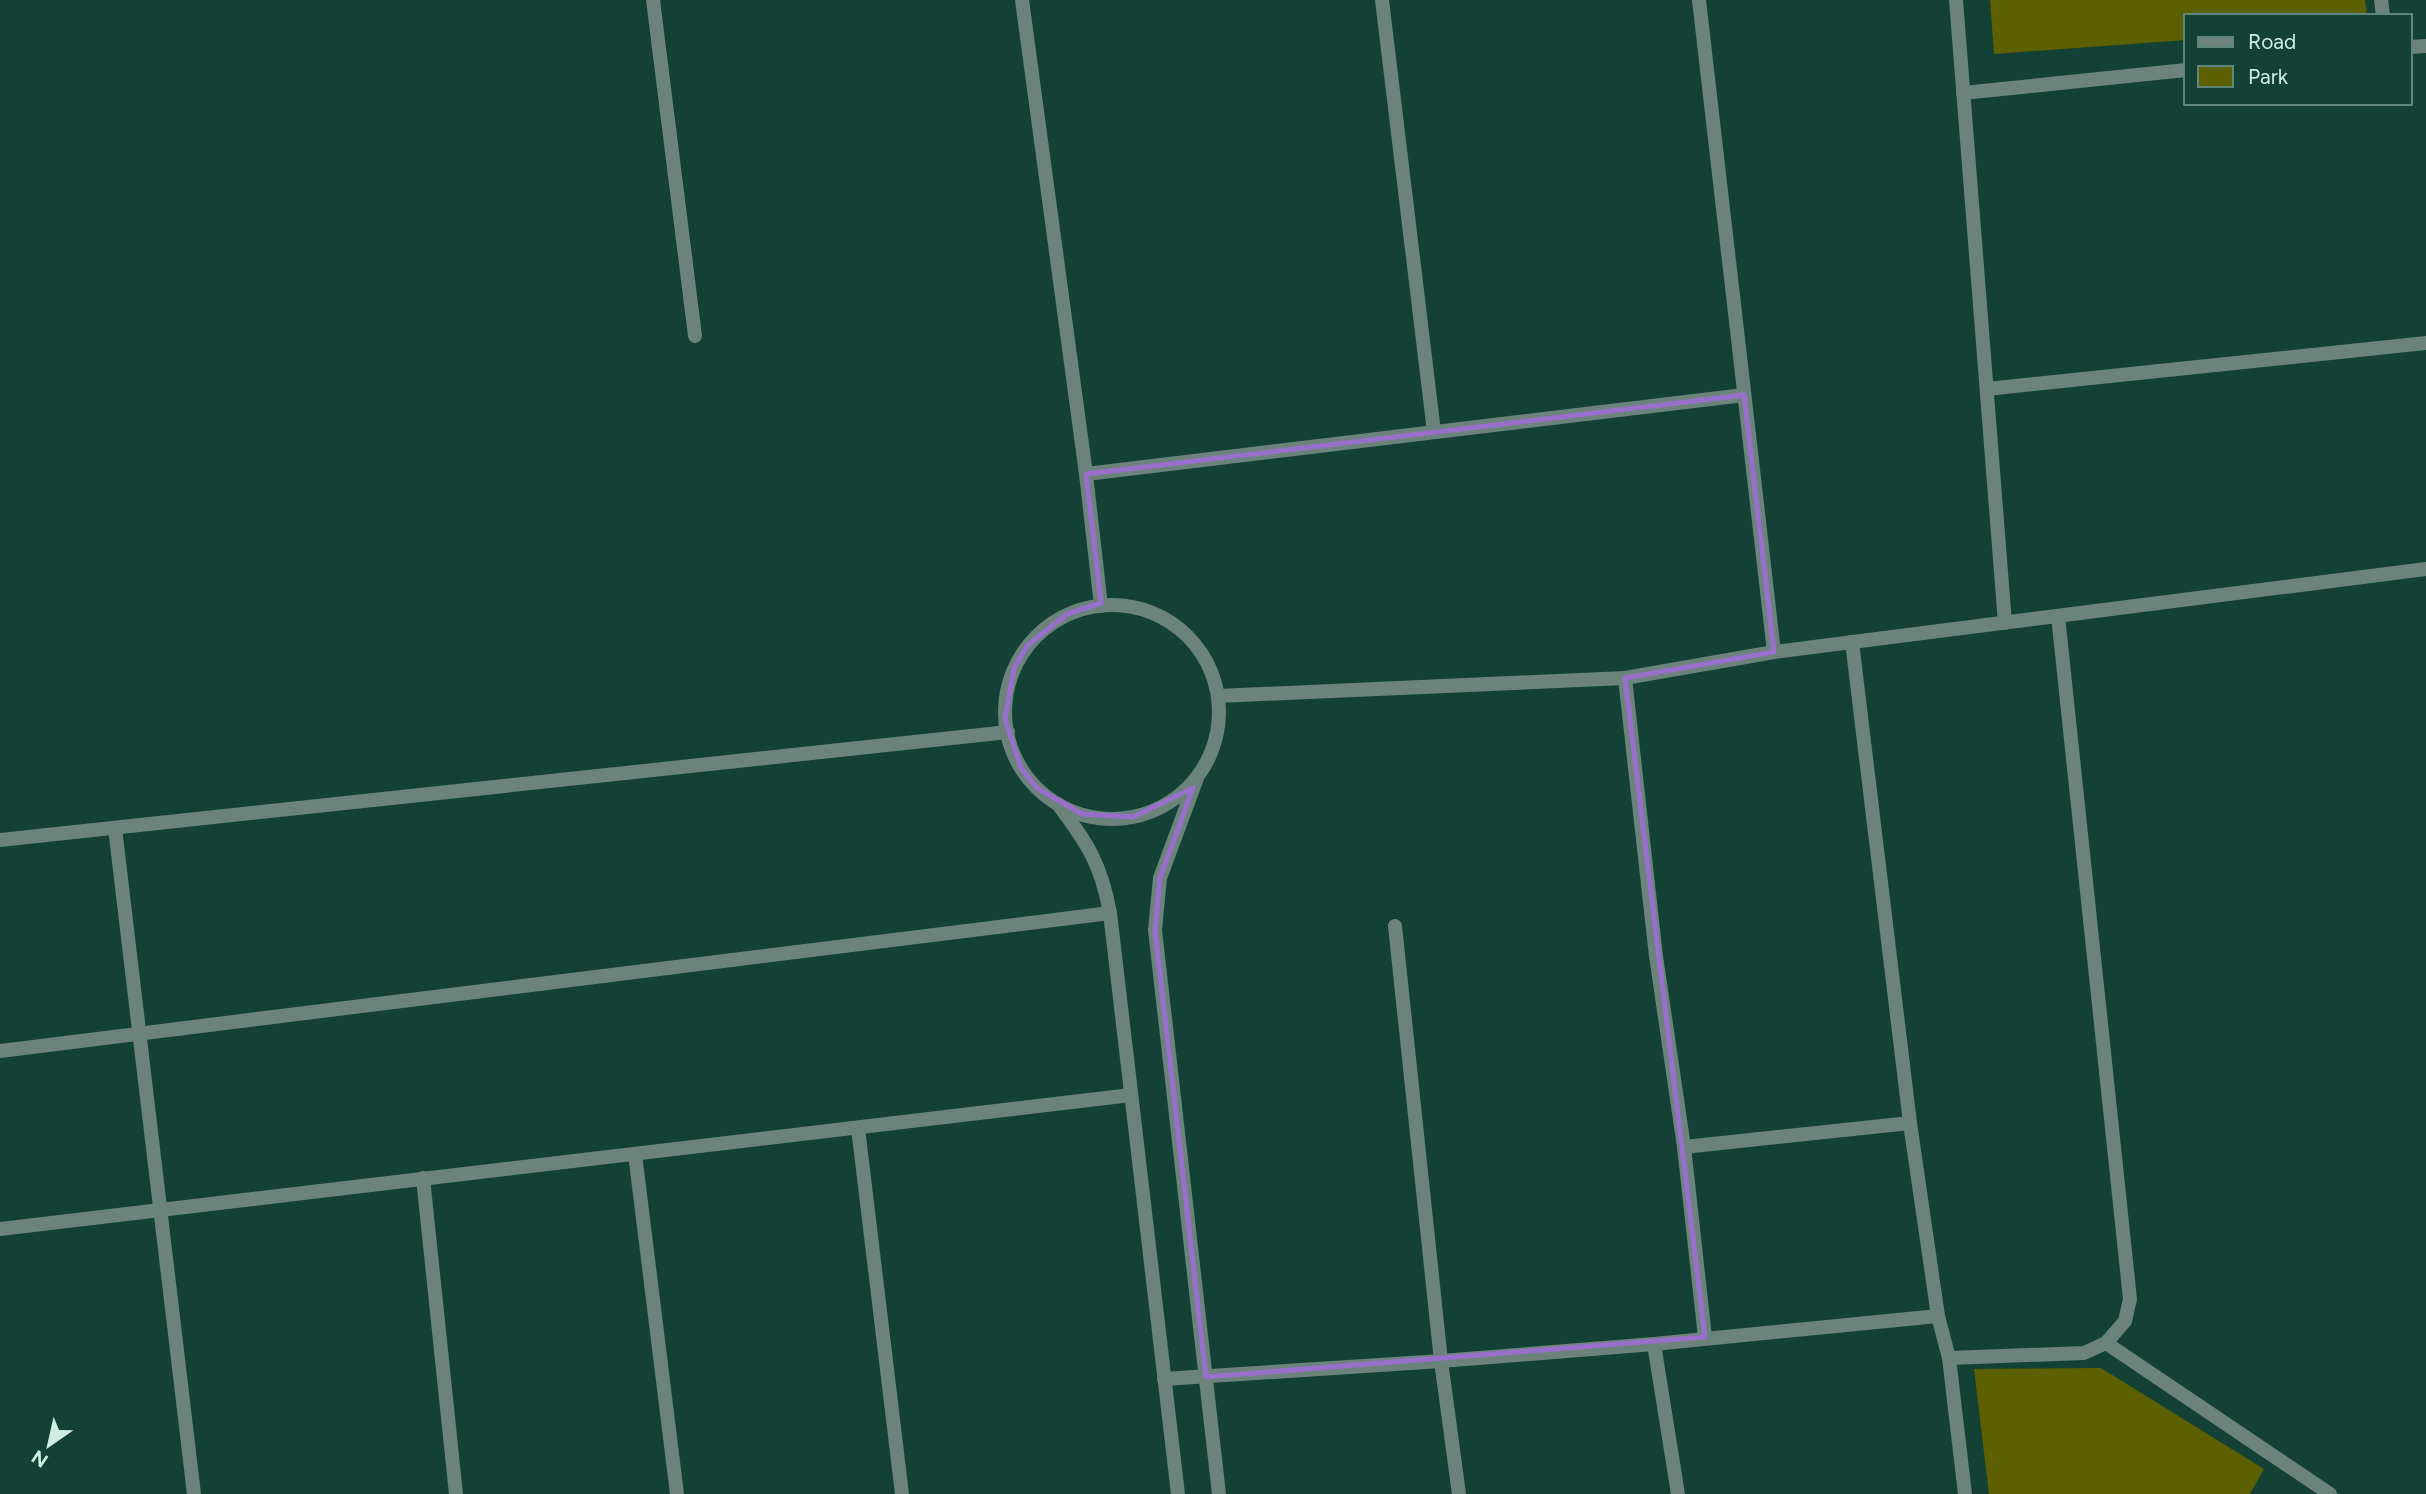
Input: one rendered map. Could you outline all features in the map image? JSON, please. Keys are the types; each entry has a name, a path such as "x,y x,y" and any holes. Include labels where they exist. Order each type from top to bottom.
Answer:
{"street":[{"path":"653,0 695,336"},
{"path":"1021,0 1087,474 1101,606"},
{"path":"1382,0 1434,432"},
{"path":"1699,0 1774,652"},
{"path":"1956,0 2005,623"},
{"path":"1963,93 2184,70"},
{"path":"1987,389 2426,343"},
{"path":"1087,474 1744,395"},
{"path":"1218,696 1625,678 1774,652 2426,569"},
{"path":"1118,605 1143,609 1167,620 1188,636 1204,656 1215,679 1218,696 1218,731 1211,756 1197,778 1180,796 1157,809 1132,817 1107,818 1082,814 1058,804 1037,788 1021,768 1005,719 1007,692 1014,668 1027,646 1045,627 1067,614 1092,606 1118,605"},
{"path":"1949,1358 2084,1353 2106,1343 2124,1321 2130,1299 2058,616"},
{"path":"1852,642 1910,1123 1938,1316 1949,1358 1965,1494"},
{"path":"1625,678 1656,956 1684,1147 1705,1337"},
{"path":"0,840 1008,732"},
{"path":"1197,778 1160,878 1155,930 1219,1494"},
{"path":"1058,804 1089,846 1100,867 1110,913 1178,1494"},
{"path":"115,828 194,1494"},
{"path":"0,1051 1110,913"},
{"path":"1395,926 1441,1361 1459,1494"},
{"path":"0,1229 1131,1095"},
{"path":"1684,1147 1910,1123"},
{"path":"858,1128 902,1494"},
{"path":"635,1154 677,1494"},
{"path":"423,1178 456,1494"},
{"path":"1164,1379 1441,1361 1938,1316"},
{"path":"1654,1343 1678,1494"},
{"path":"2106,1343 2329,1494"}],"highlighted area":[{"path":"1744,395 1774,652 1625,678 1705,1337 1206,1377 1155,930 1160,878 1193,788 1133,817 1082,814 1037,788 1021,768 1005,719 1014,668 1027,646 1067,614 1101,603 1086,474"}],"green space":[{"path":"1990,0 2365,0 2367,14 2184,14 2184,40 1994,54"},
{"path":"2101,1368 2264,1469 2250,1494 1989,1494 1974,1369"}]}
